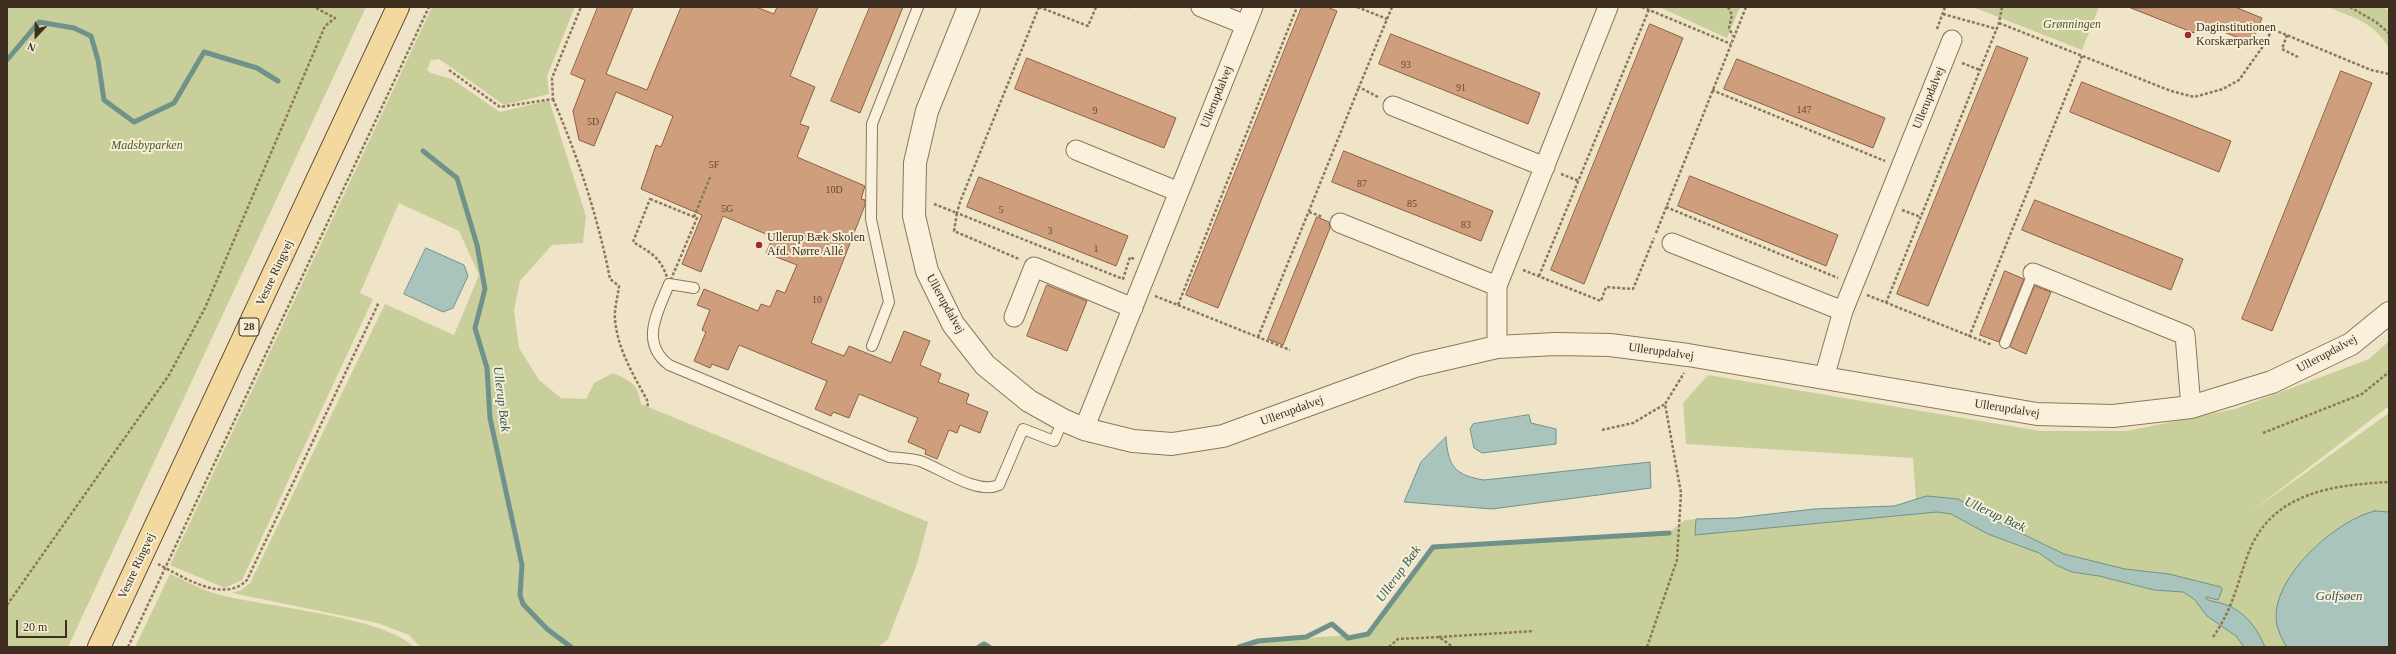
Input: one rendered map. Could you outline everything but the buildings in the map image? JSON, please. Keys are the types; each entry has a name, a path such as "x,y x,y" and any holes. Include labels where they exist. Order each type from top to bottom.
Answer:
{"main road":[{"name":"Vestre Ringvej","path":"99,647 398,7"}],"street":[{"name":"Ullerupdalvej","path":"969,7 927,111 915,163 914,216 927,271 955,326 985,365 1029,401 1064,420 1084,429 1133,441 1172,444 1224,436 1415,366 1497,347 1556,344 1610,345 1688,355 2037,414 2113,416 2191,406 2272,382 2351,344 2389,313"},
{"path":"1201,7 1246,25"},
{"name":"Ullerupdalvej","path":"1084,429 1253,7"},
{"path":"1497,347 1497,286 1608,7"},
{"name":"Ullerupdalvej","path":"1824,378 1843,311 1901,168 1944,36"},
{"path":"1393,106 1545,167"},
{"path":"1076,150 1179,192"},
{"path":"1340,223 1497,286"},
{"path":"1672,243 1843,311"},
{"path":"1014,317 1034,267 1133,308"},
{"path":"2033,273 2185,335 2191,406"}],"lane":[{"path":"872,346 889,302 871,219 872,124 918,7"},
{"path":"2005,343 2033,273"},
{"path":"694,288 669,284 653,323 652,335 659,357 669,364 889,457 918,461 975,486 991,489 999,485 1023,429 1054,441 1064,420"}],"path":[{"path":"7,605 169,375 184,351 208,301 325,26 335,18 314,7"},
{"path":"128,647 429,7"},
{"path":"581,7 552,78 553,99 574,148 604,250 610,279 619,286 615,318 620,346 624,357 647,400 648,407"},
{"path":"1034,267 1013,256 954,232 957,213 960,202 1039,7 1088,26 1096,7"},
{"path":"1178,306 1297,7"},
{"path":"1357,7 1387,19"},
{"path":"1258,337 1392,7"},
{"path":"1642,7 1650,8 1732,44"},
{"path":"1728,7 1732,15 1729,28 1734,37"},
{"path":"1507,263 1601,301 1606,287 1633,289 1746,7"},
{"path":"1944,36 1943,14 1945,7"},
{"path":"1886,303 1997,29 2002,7"},
{"path":"2350,7 2376,22 2389,33"},
{"path":"1540,276 1650,8"},
{"path":"1943,14 1997,29"},
{"path":"1999,23 2171,91 2194,97 2223,89 2239,80 2266,42 2272,29 2371,70 2389,74"},
{"path":"2287,35 2282,48 2298,57"},
{"path":"1969,337 2082,56"},
{"path":"449,70 500,107 553,99"},
{"path":"1359,87 1393,106"},
{"path":"1712,90 1901,168"},
{"path":"694,217 711,175"},
{"path":"914,197 1123,279 1130,257 1150,266"},
{"path":"650,199 697,218 669,284 664,266 654,254 633,242 650,199"},
{"path":"1666,207 1886,303 1969,337 2002,349 2005,343"},
{"path":"1140,290 1290,350"},
{"path":"142,555 217,590 232,590 247,580 379,302"},
{"path":"1602,430 1633,423 1665,404 1682,378 1688,355"},
{"path":"2263,432 2362,394 2389,372"},
{"path":"1647,647 1677,560 1681,493 1665,404"},
{"path":"2212,637 2231,607 2254,540 2263,525 2274,514 2290,503 2311,494 2345,487 2389,482"},
{"path":"1389,647 1398,640 1534,631"},
{"path":"1439,637 1453,647"}],"green space":[{"name":"Madsbyparken","path":"7,7 366,7 68,647 7,647"},
{"path":"432,7 575,7 547,76 549,94 504,105 439,59 431,60 427,70 431,73 452,79 500,112 549,100 586,216 583,243 552,245 520,281 514,310 519,348 539,380 561,398 586,399 594,383 613,373 625,378 633,384 640,397 641,404 928,522 917,564 888,639 878,647 420,647 409,635 378,623 232,593 241,590 250,583 385,304 454,335 479,275 459,231 399,203 360,293 373,299 242,580 225,588 170,565"},
{"path":"1659,7 1740,7 1727,38"},
{"name":"Grønningen","path":"1973,7 2099,7 2082,50"},
{"path":"2328,7 2382,7 2389,10 2389,48 2377,32 2363,22"},
{"path":"2389,341 2389,406 2252,511 2389,413 2389,647 1239,647 1258,641 1368,634 1433,547 1668,533 1685,520 1735,518 1814,509 1894,506 1916,499 1913,458 1686,444 1683,403 1708,375 2040,431 2127,431 2235,409 2369,359"},
{"path":"170,574 217,594 322,614 377,627 399,636 414,647 135,647"}],"water":[{"path":"426,248 464,265 468,276 453,308 443,312 404,294"},
{"path":"1529,415 1531,423 1556,429 1556,444 1482,453 1474,448 1470,429 1473,424"},
{"path":"1446,437 1449,455 1454,468 1459,472 1474,478 1484,480 1650,462 1651,488 1492,509 1404,502 1421,462"},
{"path":"1927,496 1958,499 2000,523 2064,554 2125,569 2169,574 2221,587 2222,590 2218,600 2206,597 2206,599 2224,604 2238,611 2254,627 2265,647 2244,647 2236,636 2207,616 2194,599 2183,592 2154,590 2099,576 2072,572 2056,565 2039,553 1988,534 1951,514 1937,512 1695,535 1696,519 1736,518 1814,509 1894,506"},
{"name":"Golfsøen","path":"2375,511 2389,512 2389,647 2287,647 2280,634 2276,616 2280,597 2290,577 2304,559 2321,542 2358,517"}],"waterway":[{"name":"Ullerup Bæk","path":"7,60 39,22 74,28 91,36 98,60 104,100 134,122 174,103 204,52 257,68 278,81"},
{"name":"Ullerup Bæk","path":"423,151 457,178 477,245 485,289 475,328 487,368 490,418 522,565 520,595 523,604 547,629 571,647"},
{"name":"Ullerup Bæk","path":"1239,647 1258,641 1306,637 1332,624 1348,638 1368,634 1433,547 1669,533"},
{"name":"Ullerup Bæk","path":"979,647 984,644 989,647"}],"place":[{"name":"Daginstitutionen Korskærparken","path":"2188,35"},
{"name":"Ullerup Bæk Skolen Afd. Nørre Allé","path":"759,245"}]}
